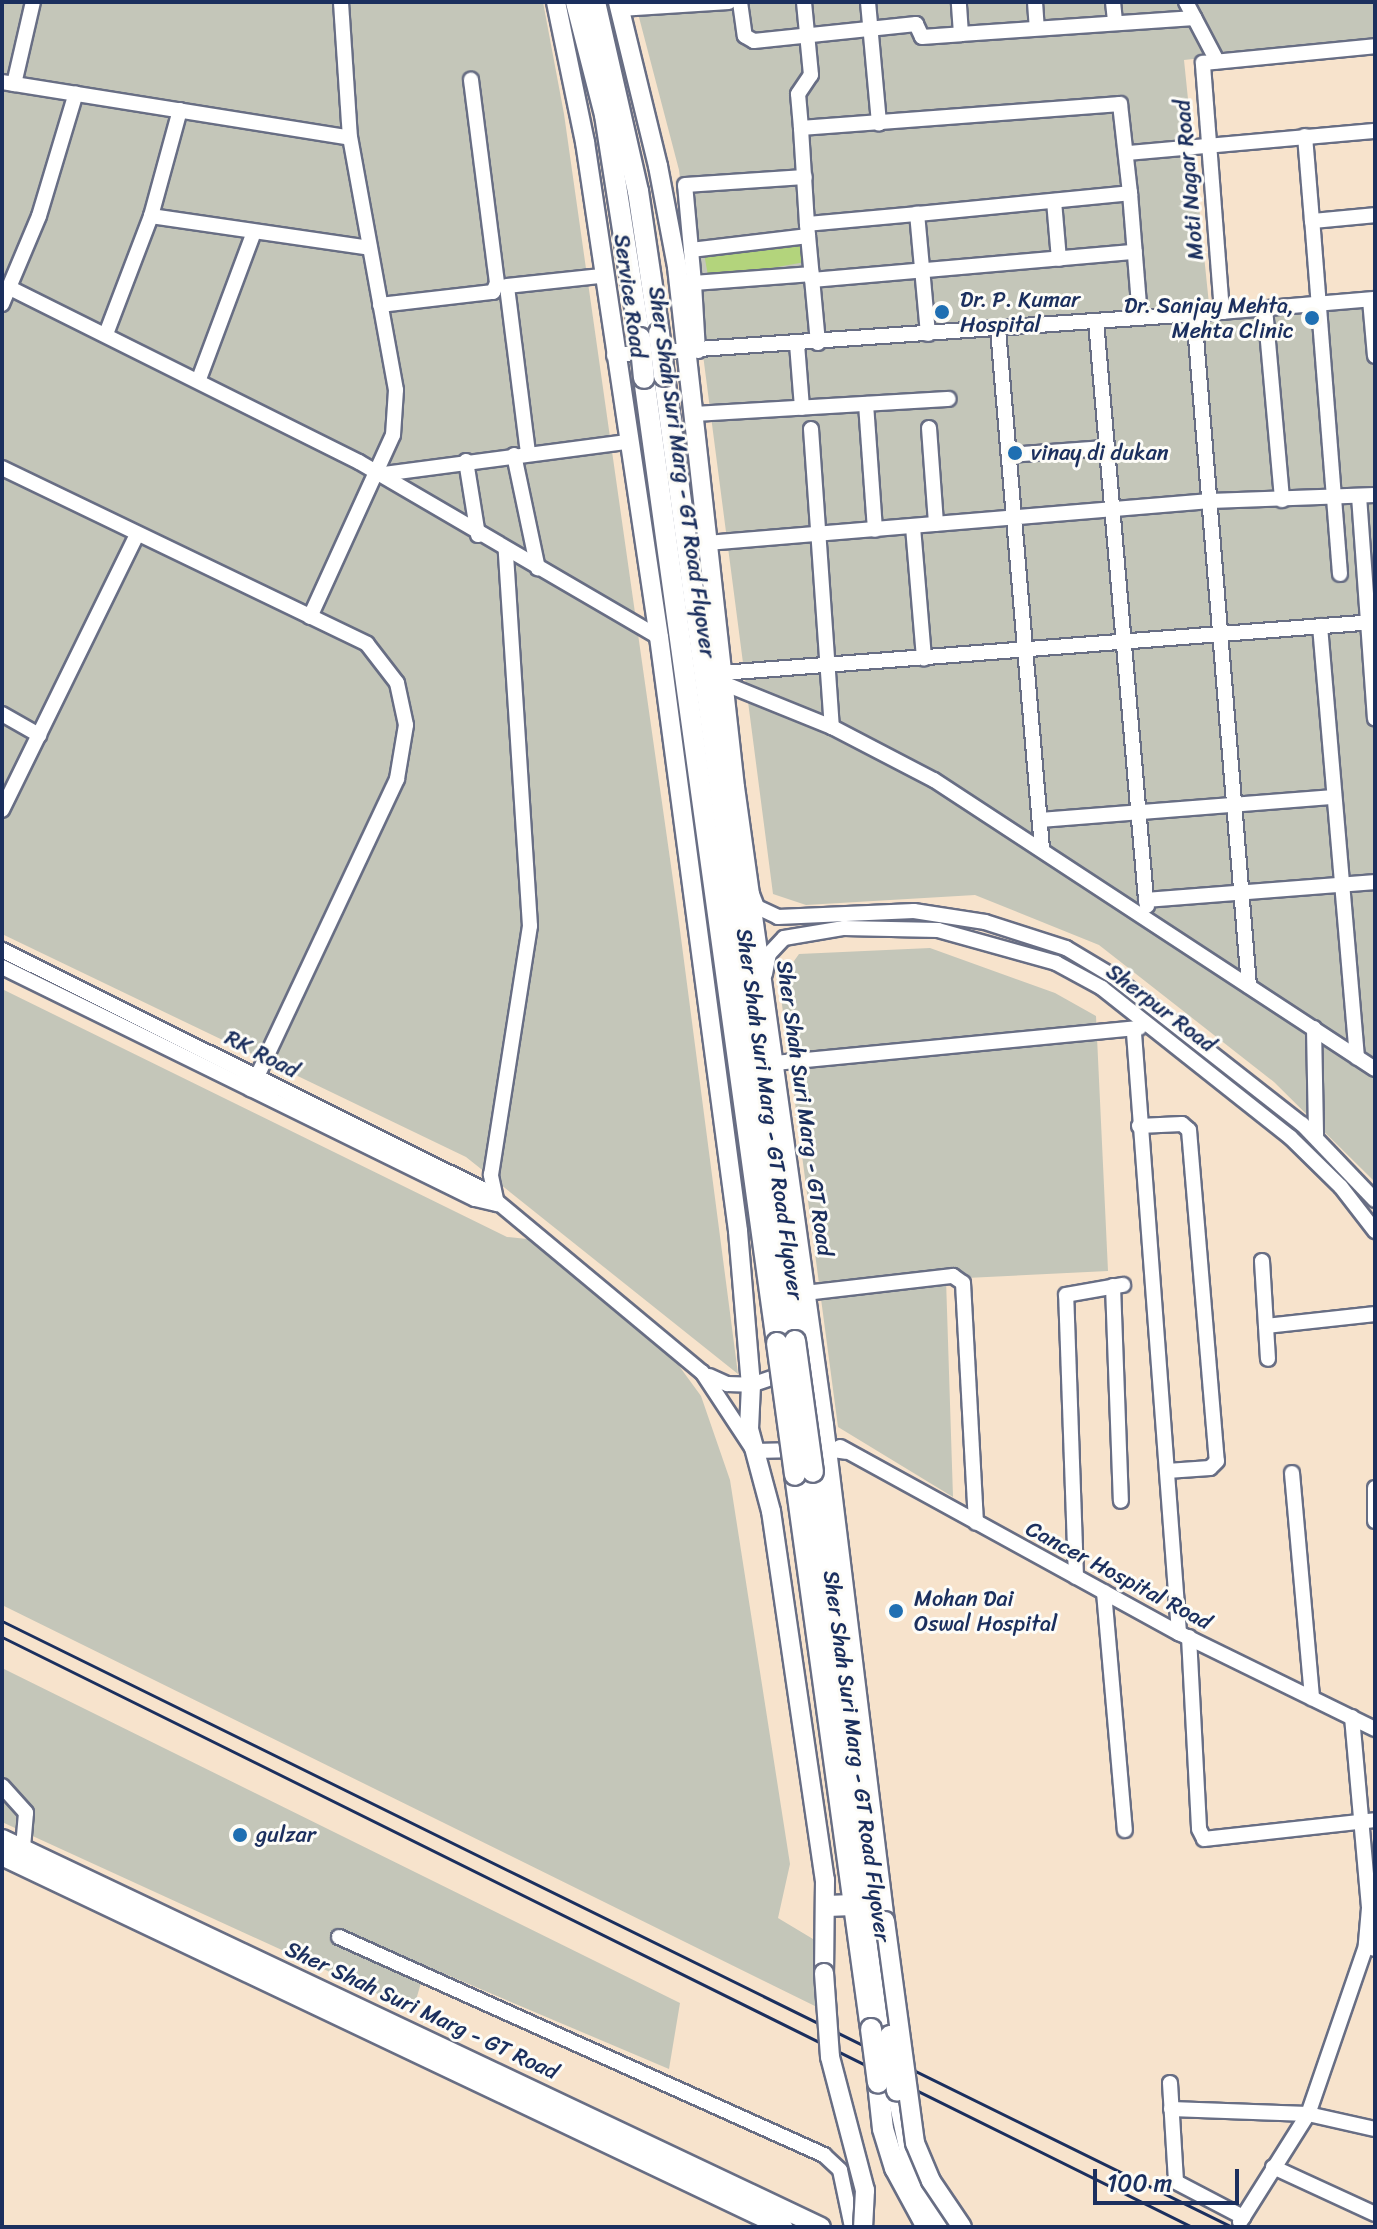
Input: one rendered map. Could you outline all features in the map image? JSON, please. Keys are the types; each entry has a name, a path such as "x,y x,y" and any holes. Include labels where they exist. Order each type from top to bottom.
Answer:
{"highway":[{"name":"Sher Shah Suri Marg - GT Road Flyover","path":"576,2 605,115 649,335"},
{"name":"Sher Shah Suri Marg - GT Road Flyover","path":"595,2 638,191 654,377 795,1341 804,1473 853,1905 897,2091 902,2133 912,2161 946,2227"},
{"name":"Sher Shah Suri Marg - GT Road Flyover","path":"804,1473 876,1891 881,2032 878,2083 883,2129 895,2168 927,2227"},
{"path":"827,1916 853,1905"}],"main road":[{"name":"Service Road","path":"556,2 575,83 601,276 659,637 748,1338"},
{"path":"619,6 670,222 692,350 693,414 723,678"},
{"name":"Sher Shah Suri Marg - GT Road","path":"723,678 741,832 805,1293 795,1341 819,1391 876,1891 885,1921 915,2143 931,2181 962,2227"},
{"path":"748,1338 760,1354 779,1360 798,1355 795,1341"},
{"path":"748,1338 749,1414 754,1451 771,1511 827,1916 830,2057 864,2181 863,2227"},
{"name":"Sher Shah Suri Marg - GT Road","path":"2,1839 821,2227"},
{"name":"Sher Shah Suri Marg - GT Road","path":"2,1856 783,2227"}],"street":[{"path":"33,2 8,83 350,138"},
{"path":"310,617 393,435 396,390 350,138 341,2"},
{"path":"619,6 729,2"},
{"path":"740,2 747,39 916,24 922,37 1194,18"},
{"path":"804,2 811,78 799,89 807,230 818,343"},
{"path":"868,2 879,124"},
{"path":"959,2 961,34"},
{"path":"1035,2 1037,28"},
{"path":"1113,2 1115,22"},
{"path":"1186,2 1217,61 1375,48"},
{"name":"Moti Nagar Road","path":"1217,61 1202,66 1222,312"},
{"path":"380,305 493,292 497,283 471,80"},
{"path":"2,304 39,216 76,93"},
{"path":"801,128 1120,104 1128,153 1140,318"},
{"path":"106,334 151,216 180,110"},
{"path":"1128,153 1375,131"},
{"path":"1305,136 1340,574"},
{"path":"692,350 694,283 685,185 805,177"},
{"path":"691,250 917,214 1130,193"},
{"path":"1054,201 1059,259"},
{"path":"917,214 928,334"},
{"path":"1312,221 1375,215"},
{"path":"151,216 370,248"},
{"path":"199,379 254,232"},
{"path":"694,283 923,271 1135,252"},
{"path":"538,569 521,454 507,286 601,276"},
{"path":"10,288 199,379 376,475 659,637"},
{"path":"614,355 818,343 1373,299 1375,356"},
{"path":"1265,308 1282,500"},
{"path":"1194,313 1223,633 1249,986"},
{"path":"1096,321 1148,919"},
{"path":"998,329 1042,849"},
{"path":"797,344 802,408"},
{"path":"693,414 949,399"},
{"path":"866,404 875,530"},
{"path":"929,428 936,524"},
{"path":"811,429 832,727"},
{"path":"376,475 628,442"},
{"path":"1009,455 1105,448"},
{"path":"466,461 478,535"},
{"path":"2,468 367,644 381,658 404,704 404,747 397,779 254,1082"},
{"path":"707,543 1210,501 1375,495"},
{"path":"1359,496 1372,622 1375,718"},
{"path":"913,527 924,659"},
{"path":"2,810 137,534"},
{"path":"497,1205 491,1175 530,926 506,551"},
{"path":"723,678 828,665 1372,622"},
{"path":"1320,626 1357,1057"},
{"path":"723,678 832,727 934,780 1375,1069"},
{"path":"2,714 39,735"},
{"path":"1040,820 1334,797"},
{"path":"1146,900 1375,882"},
{"name":"Sherpur Road","path":"750,890 757,907 778,917 861,911 949,915 1026,934 1082,956 1302,1124 1375,1200"},
{"path":"861,911 863,929"},
{"name":"Sherpur Road","path":"764,982 769,954 784,938 863,929 938,930 1028,954 1080,975 1140,1028 1290,1137 1341,1187 1375,1231"},
{"name":"RK Road","path":"2,950 254,1082"},
{"name":"RK Road","path":"2,967 482,1189 497,1205 527,1224 702,1372"},
{"path":"1156,1010 1140,1028 1139,1126 1199,1829 1204,1839 1369,1821"},
{"path":"774,1063 1140,1028"},
{"path":"1314,1028 1316,1136"},
{"path":"1139,1126 1182,1124 1189,1130 1217,1461 1210,1468 1167,1471"},
{"path":"1290,1137 1302,1124"},
{"path":"1262,1261 1268,1359"},
{"path":"805,1293 953,1276 963,1283 976,1523"},
{"path":"1076,1577 1066,1295 1118,1285 1121,1501"},
{"path":"1266,1326 1375,1314"},
{"path":"702,1372 727,1384 751,1385 795,1371 810,1377 819,1391"},
{"path":"702,1372 754,1451 826,1448 846,1452"},
{"path":"824,1425 846,1452"},
{"name":"Cancer Hospital Road","path":"846,1452 1184,1635 1375,1729"},
{"path":"1292,1473 1312,1698"},
{"path":"1375,1488 1375,1521"},
{"path":"1104,1592 1125,1830"},
{"path":"1170,2083 1176,2182 1241,2221 1308,2114 1370,1948 1369,1821 1352,1717"},
{"path":"2,1786 26,1813 23,1848"},
{"path":"339,1937 824,2155 840,2170 852,2227"},
{"path":"1171,2109 1308,2114 1375,2129"},
{"path":"1273,2167 1375,2214"}],"shaded area":[{"path":"2,2 543,2 564,114 678,915 738,1374 466,1157 2,934"},
{"path":"635,2 1375,2 1375,39 1184,60 1210,314 1375,304 1375,1182 1274,1082 1099,945 975,895 806,905 773,894 679,170"},
{"path":"930,948 1055,993 1096,1016 1108,1271 946,1279 953,1497 838,1427 779,982 799,954"},
{"path":"2,989 507,1237 537,1240 674,1359 701,1396 730,1480 790,1864 778,1918 813,1939 821,2009 2,1605"},
{"path":"2,1668 680,2003 669,2069 426,1966 413,2010 2,1822"}],"green space":[{"path":"803,233 808,262 709,279 704,251"}],"railway":[{"path":"2,1621 1232,2227"},
{"path":"2,1637 1192,2227"}],"place":[{"name":"Dr. P. Kumar Hospital","path":"942,312"},
{"name":"Dr. Sanjay Mehta, Mehta Clinic","path":"1312,318"},
{"name":"vinay di dukan","path":"1015,453"},
{"name":"Mohan Dai Oswal Hospital","path":"896,1611"},
{"name":"gulzar","path":"240,1835"}]}
